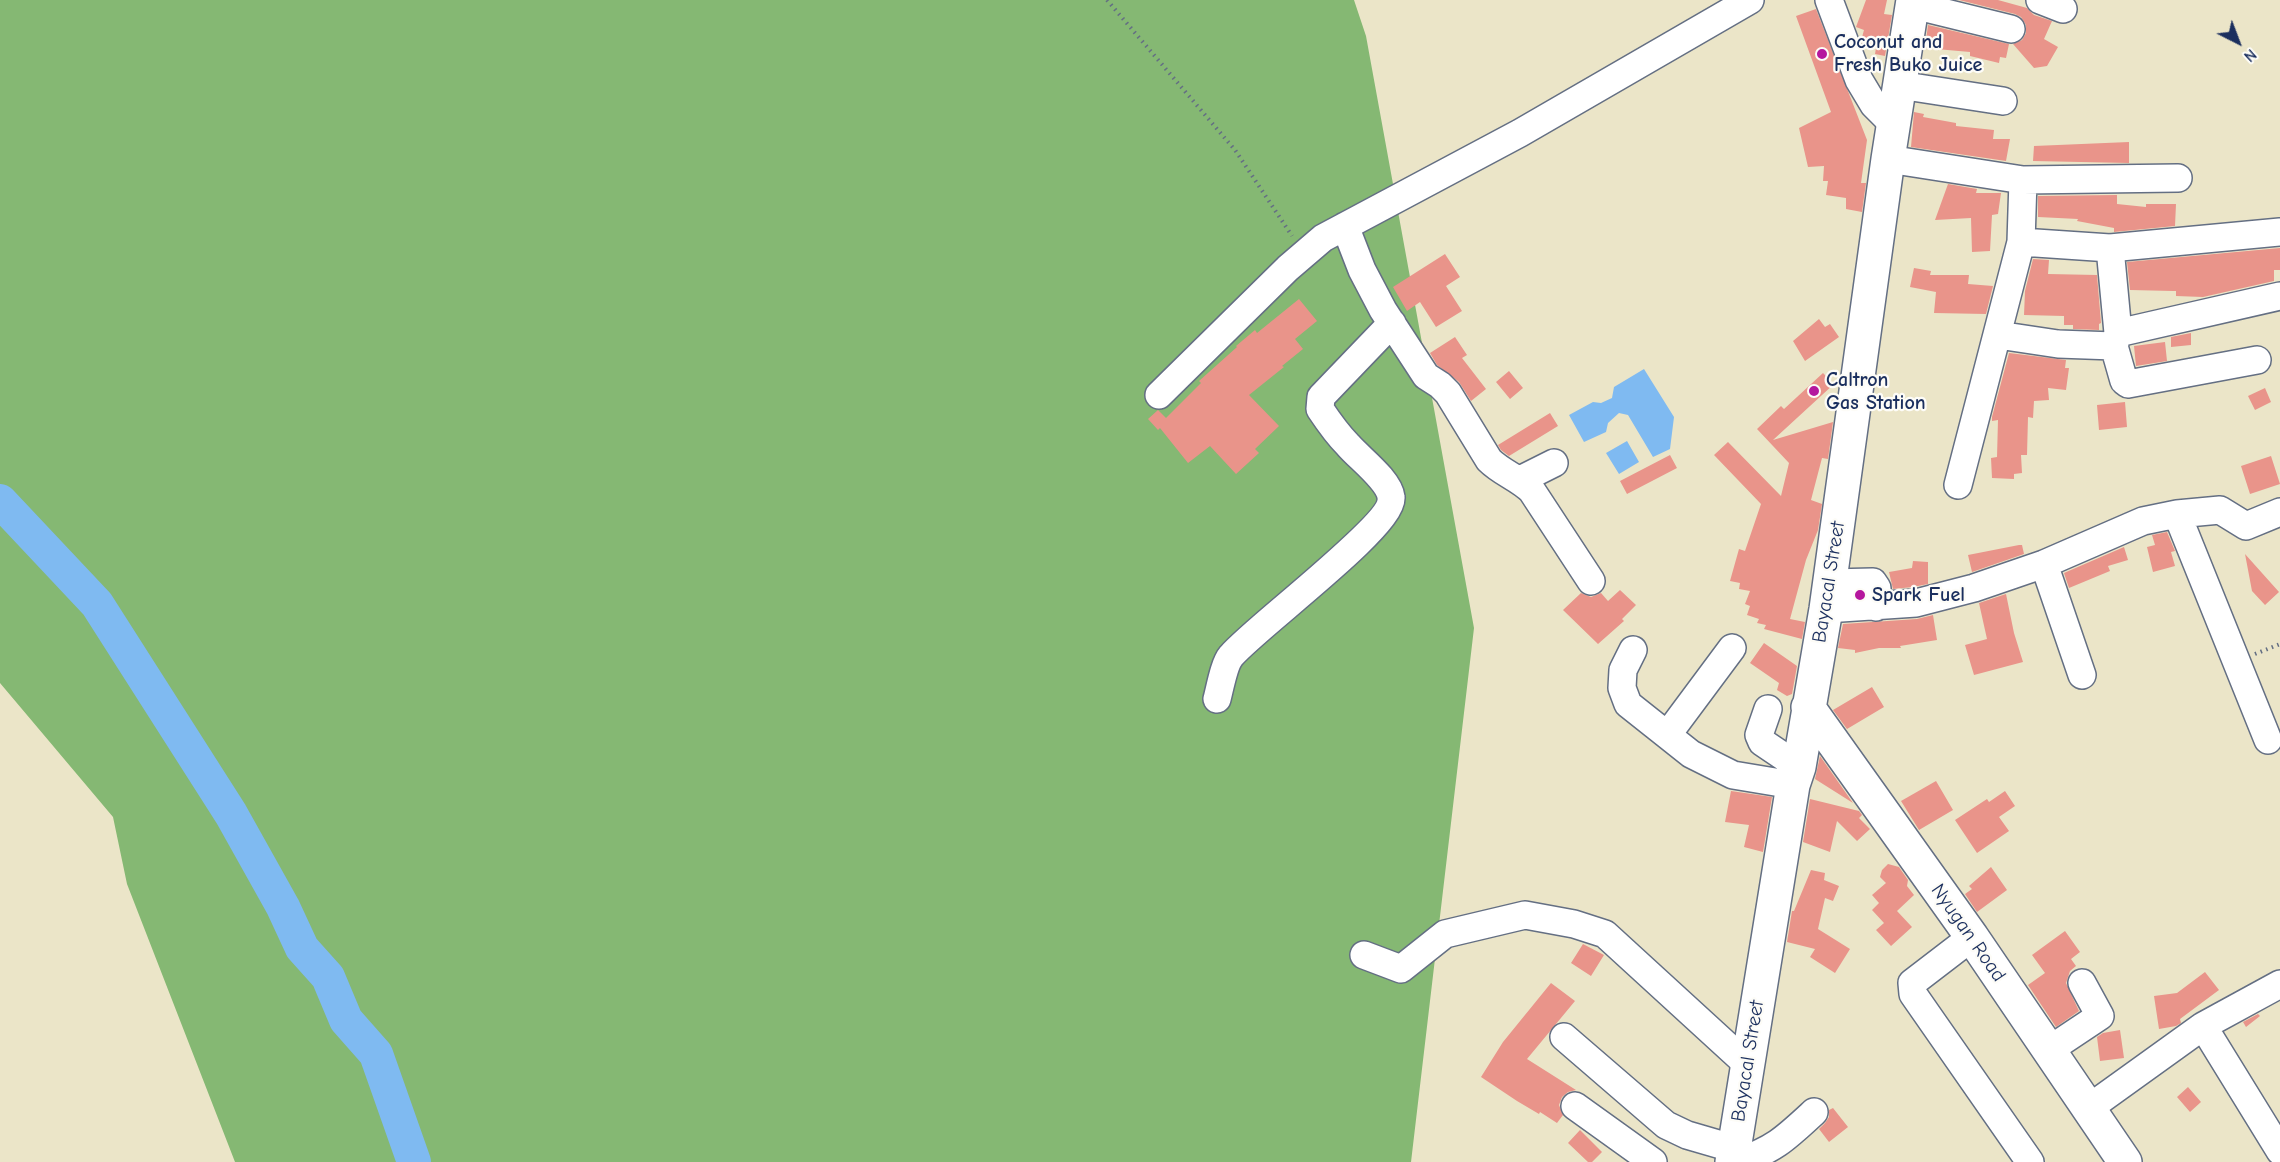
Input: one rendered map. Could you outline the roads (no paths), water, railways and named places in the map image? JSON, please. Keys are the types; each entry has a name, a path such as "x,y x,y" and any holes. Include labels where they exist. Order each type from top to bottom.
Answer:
{"main road":[{"name":"Bayacal Street","path":"1735,1158 1747,1064 1828,596 1893,124 1913,2"},
{"name":"Nyugan Road","path":"1808,706 1972,937 2125,1162"}],"street":[{"path":"1159,395 1288,267 1334,232 1520,133 1750,0"},
{"path":"1829,0 1859,80 1874,105 1893,124"},
{"path":"1913,2 2010,29"},
{"path":"1899,85 2003,100"},
{"path":"1888,159 2023,180 2178,178"},
{"path":"1958,485 2021,242 2023,180"},
{"path":"1334,232 1362,270 1426,376 1440,385 1456,405 1489,460 1497,468 1520,480 1533,491 1591,581"},
{"path":"2021,242 2110,248 2280,232"},
{"path":"2110,248 2116,340 2124,381 2128,384 2258,360"},
{"path":"1998,335 2058,344 2116,340 2280,296"},
{"path":"1217,699 1229,657 1334,564 1381,520 1388,510 1392,498 1387,487 1347,445 1320,409 1321,397 1392,323"},
{"path":"1520,480 1554,463"},
{"path":"1828,596 1873,582 1877,588 1876,607 1916,603 1974,588 2043,564 2143,521 2177,514 2220,510 2246,526 2280,512"},
{"path":"2177,514 2268,740"},
{"path":"2043,564 2082,675"},
{"path":"1668,734 1732,648"},
{"path":"1633,650 1623,670 1622,687 1628,704 1690,754 1733,775 1796,776"},
{"path":"1768,709 1759,735 1762,742 1796,776"},
{"path":"1364,955 1401,969 1444,934 1525,915 1574,924 1605,934 1747,1064"},
{"path":"1972,937 1912,983 1913,994 2030,1162"},
{"path":"2049,1050 2100,1016 2082,983"},
{"path":"2089,1108 2203,1026 2280,984"},
{"path":"2203,1026 2280,1151"},
{"path":"1564,1037 1666,1125 1735,1158 1764,1153 1785,1139 1814,1112"},
{"path":"1575,1106 1653,1162"}],"water":[{"path":"1644,369 1674,417 1670,449 1653,457 1628,415 1619,413 1608,423 1606,432 1584,442 1569,415 1593,402 1601,403 1612,398 1614,387"},
{"path":"1627,441 1639,462 1619,474 1606,453"}],"waterway":[{"path":"0,501 97,604 231,814 283,907 302,948 328,977 346,1020 376,1054 414,1162"}],"place":[{"name":"Coconut and Fresh Buko Juice","path":"1822,54"},
{"name":"Caltron Gas Station","path":"1814,391"},
{"name":"Spark Fuel","path":"1860,595"}]}
